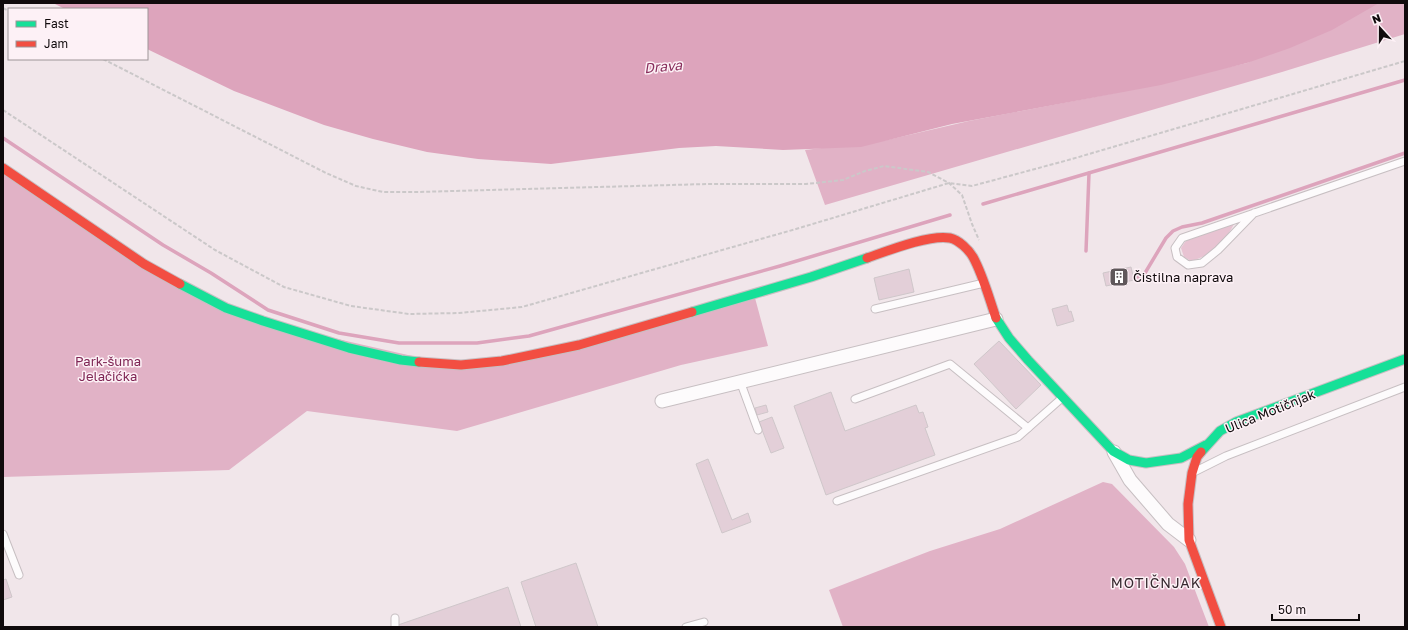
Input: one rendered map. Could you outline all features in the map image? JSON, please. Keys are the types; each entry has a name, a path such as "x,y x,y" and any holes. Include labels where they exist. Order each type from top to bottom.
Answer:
{"street":[{"path":"3,168 144,264 226,308 349,348 401,360 461,365 502,361 578,345 811,277 912,243 940,238 951,238 963,245 973,258 984,283 996,319 1009,338 1113,451 1130,480 1168,524 1189,540"},
{"path":"662,401 996,319"},
{"name":"Ulica Motičnjak","path":"1221,627 1189,540 1188,504 1192,473 1197,457 1206,445 1220,431 1236,422 1405,359"},
{"path":"1113,451 1129,460 1146,463 1181,458 1206,445"}],"lane":[{"path":"1254,213 1227,242 1202,262 1188,266 1177,257 1175,248 1182,238 1254,213 1405,161"},
{"path":"875,309 984,283"},
{"path":"855,399 950,364 1028,428"},
{"path":"740,381 758,430"},
{"path":"1192,473 1226,456 1405,387"},
{"path":"837,501 1018,437 1063,397"},
{"path":"3,534 19,575"},
{"path":"395,618 395,627"},
{"path":"686,627 704,622"}],"path":[{"path":"105,60 326,173 356,186 383,192 707,184 806,184 843,180 865,171 884,166 928,172 949,183 962,194 972,224 981,244"},
{"path":"3,110 215,250 284,286 351,306 409,314 459,313 522,307 796,229 949,183 972,186 1072,159 1405,61"}],"shaded area":[{"path":"1234,224 1222,242 1205,256 1191,261 1184,257 1181,248 1185,242 1192,237"}],"green space":[{"path":"1365,3 1405,3 1405,34 1282,72 825,205 805,150 887,140 969,121 1110,94 1247,63"},
{"name":"Park-šuma Jelačićka","path":"3,170 232,315 465,368 755,298 768,346 681,365 457,431 307,411 229,470 3,477"},
{"path":"1103,482 1112,484 1174,547 1185,564 1209,627 843,627 829,590 930,551 1000,529"}],"water":[{"name":"Drava","path":"53,3 1379,3 1332,30 1290,48 1247,63 1161,85 952,124 861,147 783,150 716,146 679,148 551,164 478,159 427,152 324,125 234,91 148,49 148,8 63,8"}],"building":[{"name":"Čistilna naprava","path":"1131,267 1134,280 1106,286 1103,273"},
{"path":"909,269 914,292 879,300 874,278"},
{"path":"1067,305 1069,312 1071,311 1074,321 1057,326 1052,309"},
{"path":"999,341 1041,385 1016,409 974,364"},
{"path":"831,392 845,431 916,405 919,413 923,412 928,427 925,428 935,455 826,495 794,406"},
{"path":"766,405 768,412 757,415 755,408"},
{"path":"772,417 784,448 771,453 759,422"},
{"path":"708,459 732,520 748,513 751,522 722,533 696,464"},
{"path":"576,563 598,627 536,627 521,582"},
{"path":"6,579 12,597 3,600 3,580"},
{"path":"508,587 521,627 399,627 398,625"}],"waterway":[{"path":"983,204 1405,80"},
{"path":"3,138 163,245 211,273 268,310 339,333 399,343 477,343 529,336 780,266 950,215"},
{"path":"1138,277 1145,273 1166,238 1173,231 1182,227 1202,223 1405,153"},
{"path":"1086,251 1089,173"}],"traffic: fast":[{"path":"692,312 811,277 867,258"},
{"path":"180,284 226,308 263,321 349,348 401,360 419,362"},
{"path":"996,318 1009,338 1028,360 1113,451 1129,460 1146,463 1181,458 1206,445"},
{"path":"1201,452 1220,431 1236,422 1405,359"}],"traffic: jam":[{"path":"3,168 144,264 180,284"},
{"path":"867,258 931,238 942,237 953,239 969,251 977,264 996,318"},
{"path":"419,362 461,365 502,361 579,345 692,312"},
{"path":"1201,452 1197,457 1192,473 1188,504 1189,540 1221,627"}],"place":[{"name":"Čistilna naprava","path":"1119,277"}],"district":[{"name":"MOTIČNJAK","path":"1156,582"}]}
